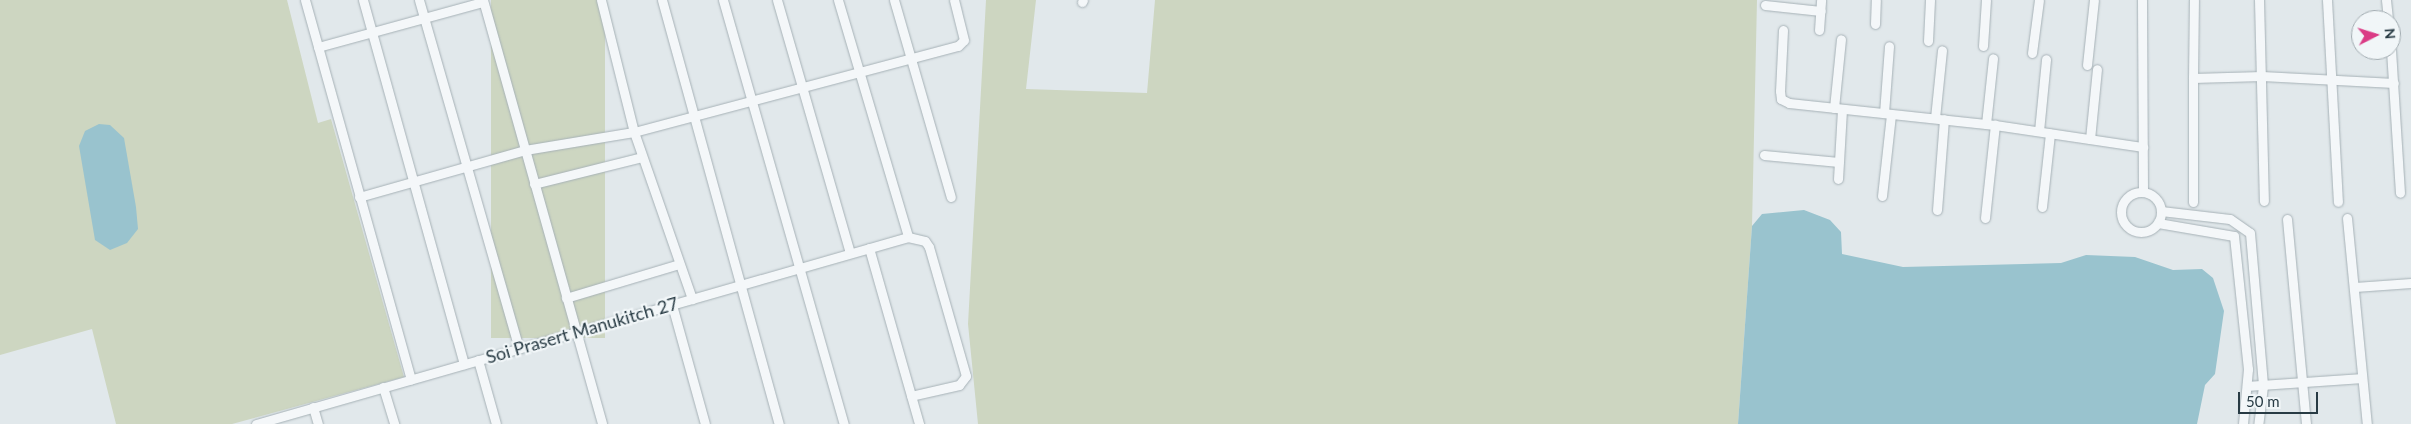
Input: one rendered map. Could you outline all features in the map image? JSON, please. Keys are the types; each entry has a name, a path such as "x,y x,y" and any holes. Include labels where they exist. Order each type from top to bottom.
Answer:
{"street":[{"path":"305,0 411,380"},
{"path":"363,0 464,364"},
{"path":"419,0 519,348"},
{"path":"601,0 634,132 692,299"},
{"path":"662,0 739,285 779,424"},
{"path":"723,0 749,101 844,424"},
{"path":"777,0 800,88 850,254"},
{"path":"838,0 908,237 926,241 930,246 966,376 959,385 912,396"},
{"path":"894,0 952,197"},
{"path":"359,197 525,150 634,132 962,44 954,0"},
{"path":"1819,30 1821,0"},
{"path":"1875,24 1876,0"},
{"path":"1928,41 1930,0"},
{"path":"1983,46 1986,0"},
{"path":"2032,53 2039,0"},
{"path":"2087,66 2094,0"},
{"path":"2142,0 2144,192"},
{"path":"2193,202 2194,0"},
{"path":"2259,0 2264,201"},
{"path":"2327,0 2338,202"},
{"path":"318,48 483,1 602,424"},
{"path":"1765,5 1820,10"},
{"path":"1783,30 1780,99 1887,114 1991,124 2143,147"},
{"path":"1838,179 1840,39"},
{"path":"1882,196 1889,46"},
{"path":"1937,210 1942,50"},
{"path":"1985,218 1993,58"},
{"path":"2038,131 2046,59"},
{"path":"2392,60 2400,194"},
{"path":"2090,139 2097,70"},
{"path":"2194,78 2262,76 2394,83"},
{"path":"2042,207 2050,133"},
{"path":"1764,155 1839,162"},
{"path":"534,184 642,157"},
{"path":"2158,223 2161,211 2155,198 2144,192 2135,192 2122,203 2122,220 2135,231 2143,232 2158,223 2234,236 2247,386 2243,424"},
{"path":"2161,211 2230,219 2250,233 2263,386 2258,424"},
{"path":"2347,218 2367,424"},
{"path":"2288,219 2306,424"},
{"name":"Soi Prasert Manukitch 27","path":"256,424 908,237"},
{"path":"869,248 920,424"},
{"path":"566,298 679,264"},
{"path":"2354,287 2411,283"},
{"path":"672,305 705,424"},
{"path":"478,360 496,424"},
{"path":"2247,386 2362,378"},
{"path":"383,387 394,424"},
{"path":"314,407 318,424"}],"green space":[{"path":"0,0 287,0 318,123 331,119 404,377 232,424 116,424 92,329 0,355"},
{"path":"491,0 605,0 605,338 491,338"},
{"path":"986,0 1036,0 1026,89 1147,93 1155,0 1757,0 1752,226 1738,424 978,424 968,324"}],"water":[{"path":"99,124 110,125 124,138 138,229 127,243 110,250 95,240 79,146 85,131"},
{"path":"1804,210 1830,220 1841,232 1842,254 1903,267 2061,263 2086,255 2135,257 2173,270 2202,269 2213,278 2224,311 2215,374 2205,385 2197,424 1738,424 1752,226 1762,214"}]}
